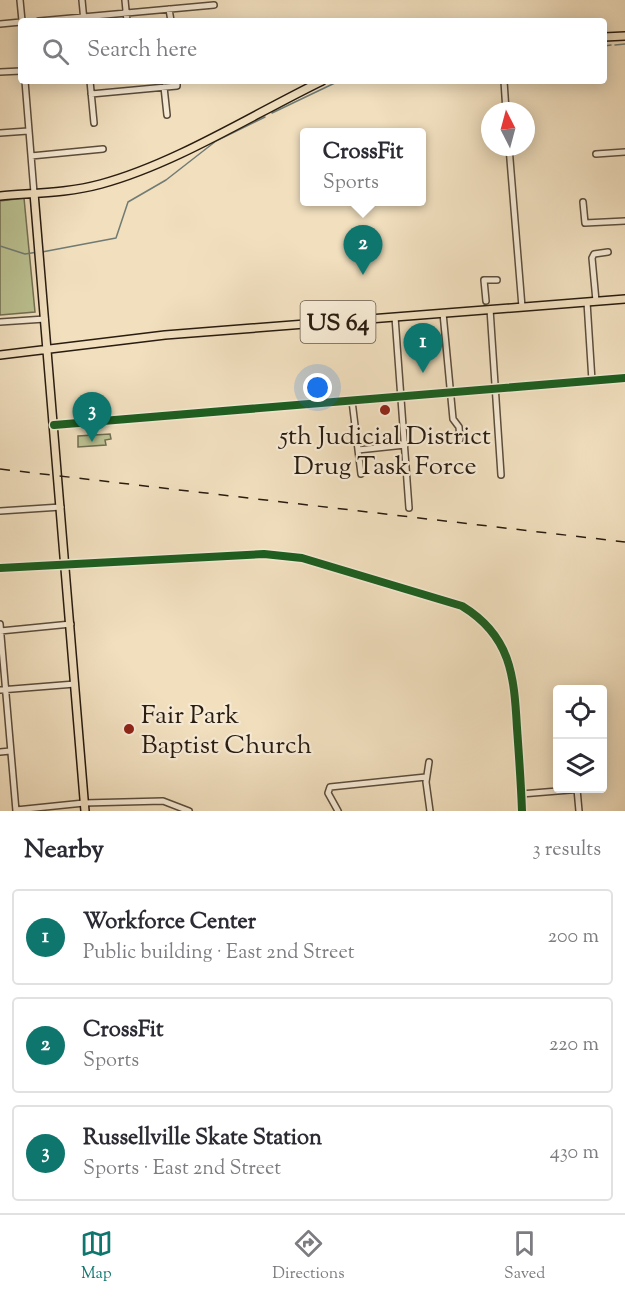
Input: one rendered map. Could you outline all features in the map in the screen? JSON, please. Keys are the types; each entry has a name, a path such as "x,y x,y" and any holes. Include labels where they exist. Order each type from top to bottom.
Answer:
{"main road":[{"path":"607,37 625,36"},
{"path":"0,196 80,189 130,174 316,84"},
{"path":"34,193 85,807"},
{"name":"US 64","path":"0,355 165,335 625,299"}],"street":[{"path":"20,0 21,18"},
{"path":"82,0 84,18"},
{"path":"125,0 127,18"},
{"path":"91,18 214,5"},
{"path":"169,9 170,18"},
{"path":"0,24 18,22"},
{"path":"0,72 18,71"},
{"path":"25,84 34,193"},
{"path":"90,84 94,123"},
{"path":"133,84 134,90"},
{"path":"91,94 164,87 174,84"},
{"path":"504,84 505,102"},
{"path":"164,87 167,115"},
{"path":"0,133 28,131"},
{"path":"31,156 103,149"},
{"path":"596,154 625,152"},
{"path":"510,156 522,307"},
{"path":"583,202 585,223 625,220"},
{"path":"596,301 592,258 594,254 608,252"},
{"path":"486,301 484,280 496,280"},
{"path":"587,302 592,381"},
{"path":"490,309 501,475"},
{"path":"443,313 449,392 453,419 459,427 460,439"},
{"path":"395,317 409,508"},
{"path":"0,322 45,319"},
{"path":"54,425 625,378"},
{"path":"352,401 360,474"},
{"path":"358,450 405,445"},
{"path":"0,512 61,507"},
{"path":"0,568 264,554 302,558 462,606 479,616 495,634 512,671 522,811"},
{"path":"0,624 3,690 16,810 162,801 189,811"},
{"path":"0,630 71,624"},
{"path":"3,690 75,684"},
{"path":"0,752 10,751"},
{"path":"429,762 426,777 430,811"},
{"path":"338,811 328,793 330,787 426,777"},
{"path":"521,794 553,791"},
{"path":"577,793 579,811"},
{"path":"162,801 164,811"},
{"path":"116,804 116,811"}],"green space":[{"path":"24,198 35,312 0,315 0,201"},
{"path":"110,434 111,439 105,440 106,445 78,447 78,436"}],"waterway":[{"path":"615,45 625,44"},
{"path":"607,46 611,45"},
{"path":"272,113 333,84"},
{"path":"42,252 116,238 128,202 166,180 216,141 265,117"},
{"path":"0,246 25,254 38,252"}],"railway":[{"path":"0,469 625,542"}],"cycle path":[{"path":"54,425 625,378"},
{"path":"0,568 264,554 302,558 462,606 491,630 507,658 514,691 522,811"}],"place":[{"name":"CrossFit","path":"363,275"},
{"name":"Workforce Center","path":"423,373"},
{"name":"5th Judicial District Drug Task Force","path":"385,410"},
{"name":"Russellville Skate Station","path":"92,442"},
{"name":"Fair Park Baptist Church","path":"129,729"}]}
